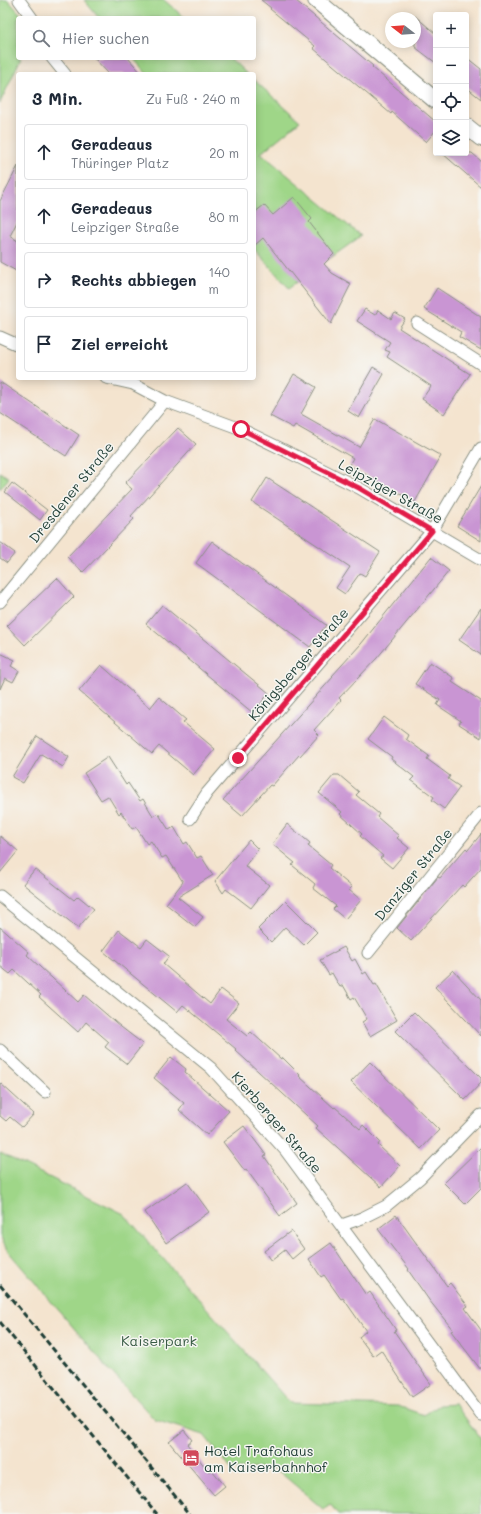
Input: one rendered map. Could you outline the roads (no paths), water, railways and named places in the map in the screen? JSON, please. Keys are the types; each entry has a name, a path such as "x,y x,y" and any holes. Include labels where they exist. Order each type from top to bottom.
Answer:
{"main road":[{"path":"316,0 433,98"},
{"path":"469,128 481,138"}],"street":[{"path":"18,0 30,16"},
{"path":"54,60 63,72"},
{"path":"417,323 481,364"},
{"path":"0,336 16,344"},
{"name":"Leipziger Straße","path":"115,380 133,384 165,401 241,429 284,450 359,488 481,560"},
{"name":"Dresdener Straße","path":"0,602 165,401"},
{"name":"Königsberger Straße","path":"190,819 208,793 432,531 481,448"},
{"name":"Danziger Straße","path":"368,953 481,813"},
{"name":"Kierberger Straße","path":"0,896 211,1068 285,1150 342,1225 481,1415"},
{"path":"0,1050 45,1092"},
{"path":"342,1225 362,1218 386,1206 420,1178 481,1115"}],"railway":[{"path":"0,1285 190,1514"},
{"path":"0,1322 157,1514"}],"place":[{"name":"Hotel Trafohaus am Kaiserbahnhof","path":"191,1458"}],"park label":[{"name":"Kaiserpark","path":"159,1340"}]}
